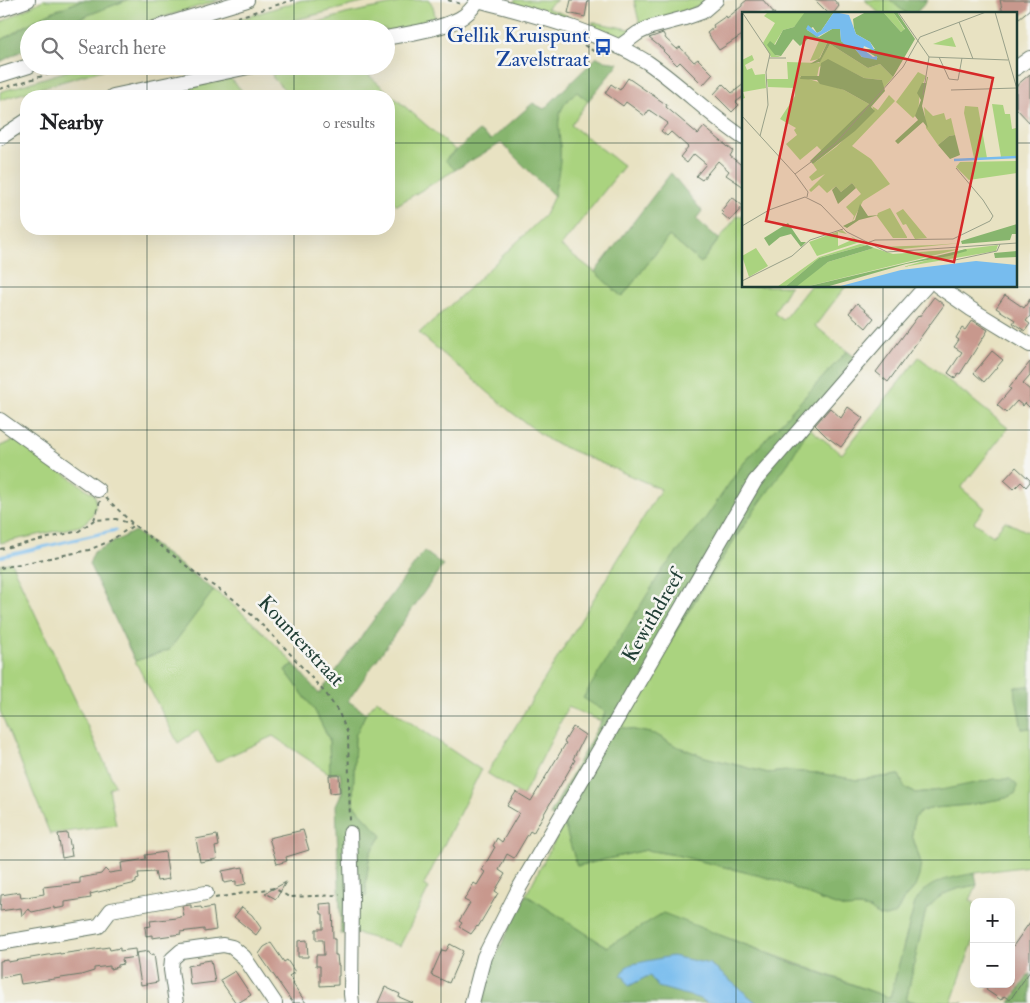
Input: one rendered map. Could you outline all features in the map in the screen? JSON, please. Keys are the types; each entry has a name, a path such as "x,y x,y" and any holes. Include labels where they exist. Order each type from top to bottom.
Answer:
{"street":[{"path":"0,10 28,0"},
{"path":"181,20 247,0"},
{"path":"395,36 440,26 460,19 473,8 478,0 565,25 596,36 647,62 732,131 742,137"},
{"path":"620,47 638,33 651,27 702,12 716,0"},
{"path":"1018,67 1030,58"},
{"path":"0,75 20,69"},
{"path":"141,90 211,75"},
{"path":"0,138 20,125"},
{"name":"Kewithdreef","path":"472,1003 484,957 518,890 755,481 924,288"},
{"path":"941,288 1030,345"},
{"path":"0,420 98,490"},
{"path":"350,833 352,1003"},
{"path":"0,942 99,926 111,910 206,893"},
{"path":"176,1003 171,970 172,960 181,952 223,945 232,947 244,957 275,1003"}],"path":[{"path":"228,20 293,0"},
{"path":"0,89 46,75"},
{"path":"94,520 100,500 98,490"},
{"name":"Kounterstraat","path":"98,490 134,525 206,581 232,598 254,617 327,695 339,713 348,734 350,833"},
{"path":"0,549 79,531 94,520 116,519 134,525"},
{"path":"0,568 89,550 110,541 134,525"},
{"path":"206,893 214,898 274,888 289,897 352,895"}],"green space":[{"path":"43,0 83,0 36,20 20,20 20,29 0,41 0,23"},
{"path":"83,0 127,0 75,20 36,20"},
{"path":"127,0 220,0 154,20 75,20"},
{"path":"302,0 374,0 295,20 236,20"},
{"path":"412,0 429,0 433,6 435,20 434,26 395,34 395,20 326,20"},
{"path":"515,0 557,0 546,8 566,15 566,20 514,4"},
{"path":"634,0 710,0 620,39 604,35 595,27 592,22 629,29 640,26"},
{"path":"865,0 890,0 905,12 878,12"},
{"path":"890,0 928,0 917,12 905,12"},
{"path":"20,29 20,52 0,62 0,41"},
{"path":"597,57 605,61 619,63 588,101 577,92 563,107 559,122 559,172 554,196 501,143 455,170 445,160 479,131 491,140 533,103 544,109"},
{"path":"54,75 85,75 34,90 20,90 20,94 0,100 0,92"},
{"path":"272,75 368,75 386,90 285,90"},
{"path":"229,77 241,90 175,90"},
{"path":"577,92 588,101 571,125 624,166 561,246 595,272 622,297 669,236 701,263 738,215 742,217 742,288 789,288 774,313 783,320 808,288 844,288 815,326 847,351 742,465 584,698 606,711 601,721 568,707 523,796 487,773 661,489 550,441 511,412 419,333 465,292 545,215 554,196 560,159 558,125 564,104"},
{"path":"395,98 455,150 445,160 455,170 397,205 395,203"},
{"path":"671,173 702,211 696,219 719,239 701,263 669,236 622,297 595,272"},
{"path":"847,351 864,364 809,428 789,462 737,535 685,616 619,727 655,734 676,746 705,757 768,773 787,771 818,773 857,780 899,775 905,788 915,793 941,790 995,779 1010,779 1017,785 1016,793 1006,798 968,805 934,808 922,811 914,818 912,835 921,863 919,876 915,887 903,900 896,914 885,917 879,916 870,909 859,907 845,908 821,900 777,880 676,855 646,850 577,866 564,823 550,815 606,712 583,698 663,569 705,519 742,465"},
{"path":"919,357 1008,428 961,488 985,508 974,522 993,536 1005,521 1030,533 1030,680 1029,686 1015,687 1022,729 1030,728 1030,866 975,873 915,903 890,998 663,914 607,947 526,895 564,823 577,866 646,850 676,855 777,880 844,908 859,907 870,909 879,916 885,917 896,914 903,900 915,887 921,863 912,835 914,818 922,811 934,808 968,805 1006,798 941,790 915,793 905,788 899,775 857,780 818,773 787,771 768,773 705,757 676,746 655,734 619,727 706,583 809,428 842,454"},
{"path":"16,440 95,495 95,510 88,520 80,526 0,543 0,446"},
{"path":"135,531 214,590 169,650 135,661 89,564 94,552"},
{"path":"424,551 443,565 348,701 366,713 355,736 353,804 382,836 370,853 366,896 345,898 348,934 341,934 336,805 342,792 340,773 330,774 329,739 315,711 285,670 294,664 319,694"},
{"path":"11,562 115,785 109,789 116,825 50,834 0,711 0,565"},
{"path":"214,590 256,625 294,664 285,670 315,711 329,739 330,774 273,736 216,762 198,730 178,743 135,661 169,650"},
{"path":"1030,686 1030,728 1022,729 1015,687"},
{"path":"377,700 481,770 424,885 429,888 400,946 355,934 354,897 366,896 370,853 382,836 353,804 355,736 366,713"},
{"path":"975,873 977,885 954,890 941,896 925,914 906,1001 963,1003 757,1003 710,964 624,977 629,986 650,976 707,1003 481,1003 490,967 526,895 607,947 663,913 890,998 915,903 919,897 927,888 940,882"},
{"path":"977,885 970,898 970,950 951,1003 906,1001 925,914 941,896 961,888"},
{"path":"1030,973 1030,1003 1010,1003"}],"water":[{"path":"672,956 710,964 757,1003 707,1003 701,999 658,987 650,976 629,986 624,977 621,976 626,967 632,964"}],"building":[{"path":"571,0 588,0 585,17 568,13"},
{"path":"747,0 763,0 773,12 742,12 742,35 719,50 707,33 714,27 713,25 726,16 727,18"},
{"path":"815,0 834,0 839,6 834,12 827,12"},
{"path":"1000,0 1030,0 1030,9 1019,18 1018,12 1003,12"},
{"path":"663,33 666,39 677,49 680,47 694,62 698,59 713,74 703,85 680,62 677,65 664,50 649,38"},
{"path":"1030,74 1030,123 1018,110 1018,84"},
{"path":"628,78 667,105 666,107 698,134 704,127 733,151 730,156 742,165 742,186 726,175 729,171 718,161 702,180 696,176 706,164 694,154 687,163 680,157 688,147 671,132 667,136 661,131 668,123 649,110 645,116 626,102 623,106 605,93 611,84 620,90"},
{"path":"723,84 732,93 742,86 742,98 736,102 739,105 732,112 714,94"},
{"path":"732,197 742,205 730,221 721,211"},
{"path":"1005,295 1024,308 1030,299 1030,316 1026,321 1030,324 1025,331 1013,323 1015,320 996,308"},
{"path":"934,297 944,305 888,382 876,372"},
{"path":"857,303 874,318 866,328 849,313"},
{"path":"972,320 988,330 960,374 958,373 955,378 948,373 962,352 954,347 959,340 956,338 962,328 965,330"},
{"path":"992,351 1003,360 984,382 974,373"},
{"path":"1030,362 1030,376 1023,384 1030,390 1030,408 1025,403 1023,406 1017,401 1006,413 997,405"},
{"path":"848,407 863,418 841,447 815,425 830,408 841,418"},
{"path":"1016,467 1030,480 1026,487 1021,482 1014,489 1004,480"},
{"path":"573,727 585,735 573,759 575,760 533,833 530,831 514,858 507,854 499,870 505,874 495,891 498,893 478,927 471,934 459,927 462,923 459,921 470,903 464,900 474,883 477,885 485,872 482,870 495,847 493,846 497,838 502,842 519,813 507,806 516,792 531,801 566,743 564,742"},
{"path":"329,775 339,775 340,792 330,793"},
{"path":"303,830 309,850 286,857 287,861 277,864 269,838"},
{"path":"67,833 72,856 62,858 58,834"},
{"path":"217,835 219,846 215,847 217,859 200,862 196,839"},
{"path":"165,852 169,879 157,881 155,872 138,873 139,879 136,880 136,883 90,894 91,898 65,902 65,907 54,909 54,907 32,912 28,909 22,916 21,908 0,911 1,895 20,892 21,898 44,894 43,887 80,883 80,878 101,874 105,869 109,873 122,871 121,863 146,859 145,855"},
{"path":"243,867 246,884 236,886 236,881 224,883 222,871"},
{"path":"286,882 276,899 265,893 275,888"},
{"path":"332,903 333,939 335,939 335,955 337,955 339,965 338,985 320,986 320,966 316,966 316,955 324,955 323,940 316,940 316,929 323,929 323,914 321,914 320,904"},
{"path":"191,905 191,908 201,907 202,909 213,907 216,930 204,932 204,929 180,932 181,934 152,938 152,935 146,936 145,927 151,926 150,921 184,916 182,906"},
{"path":"242,907 252,915 261,928 256,935 234,917"},
{"path":"1030,922 1030,971 1010,1000 1004,996 1001,1000 986,990 987,988 1015,988 1015,943"},
{"path":"307,940 308,957 298,957 298,941"},
{"path":"271,943 284,962 287,960 295,972 289,976 306,1003 293,1003 259,954 264,947"},
{"path":"450,944 463,951 449,983 431,975 442,950 446,951"},
{"path":"109,947 110,950 120,948 120,951 135,949 136,957 122,959 123,964 118,965 118,967 110,969 110,966 94,968 94,971 81,975 21,984 19,974 0,978 0,961 8,960 8,962"},
{"path":"149,951 150,955 154,954 158,982 141,985 136,953"},
{"path":"211,960 215,982 190,985 188,966"},
{"path":"235,971 251,995 238,1003 236,1003 220,980"},
{"path":"385,987 400,994 399,997 413,1003 378,1003"}],"waterway":[{"path":"0,557 116,530"}],"place":[{"name":"Gellik Kruispunt Zavelstraat","path":"603,47"}]}
